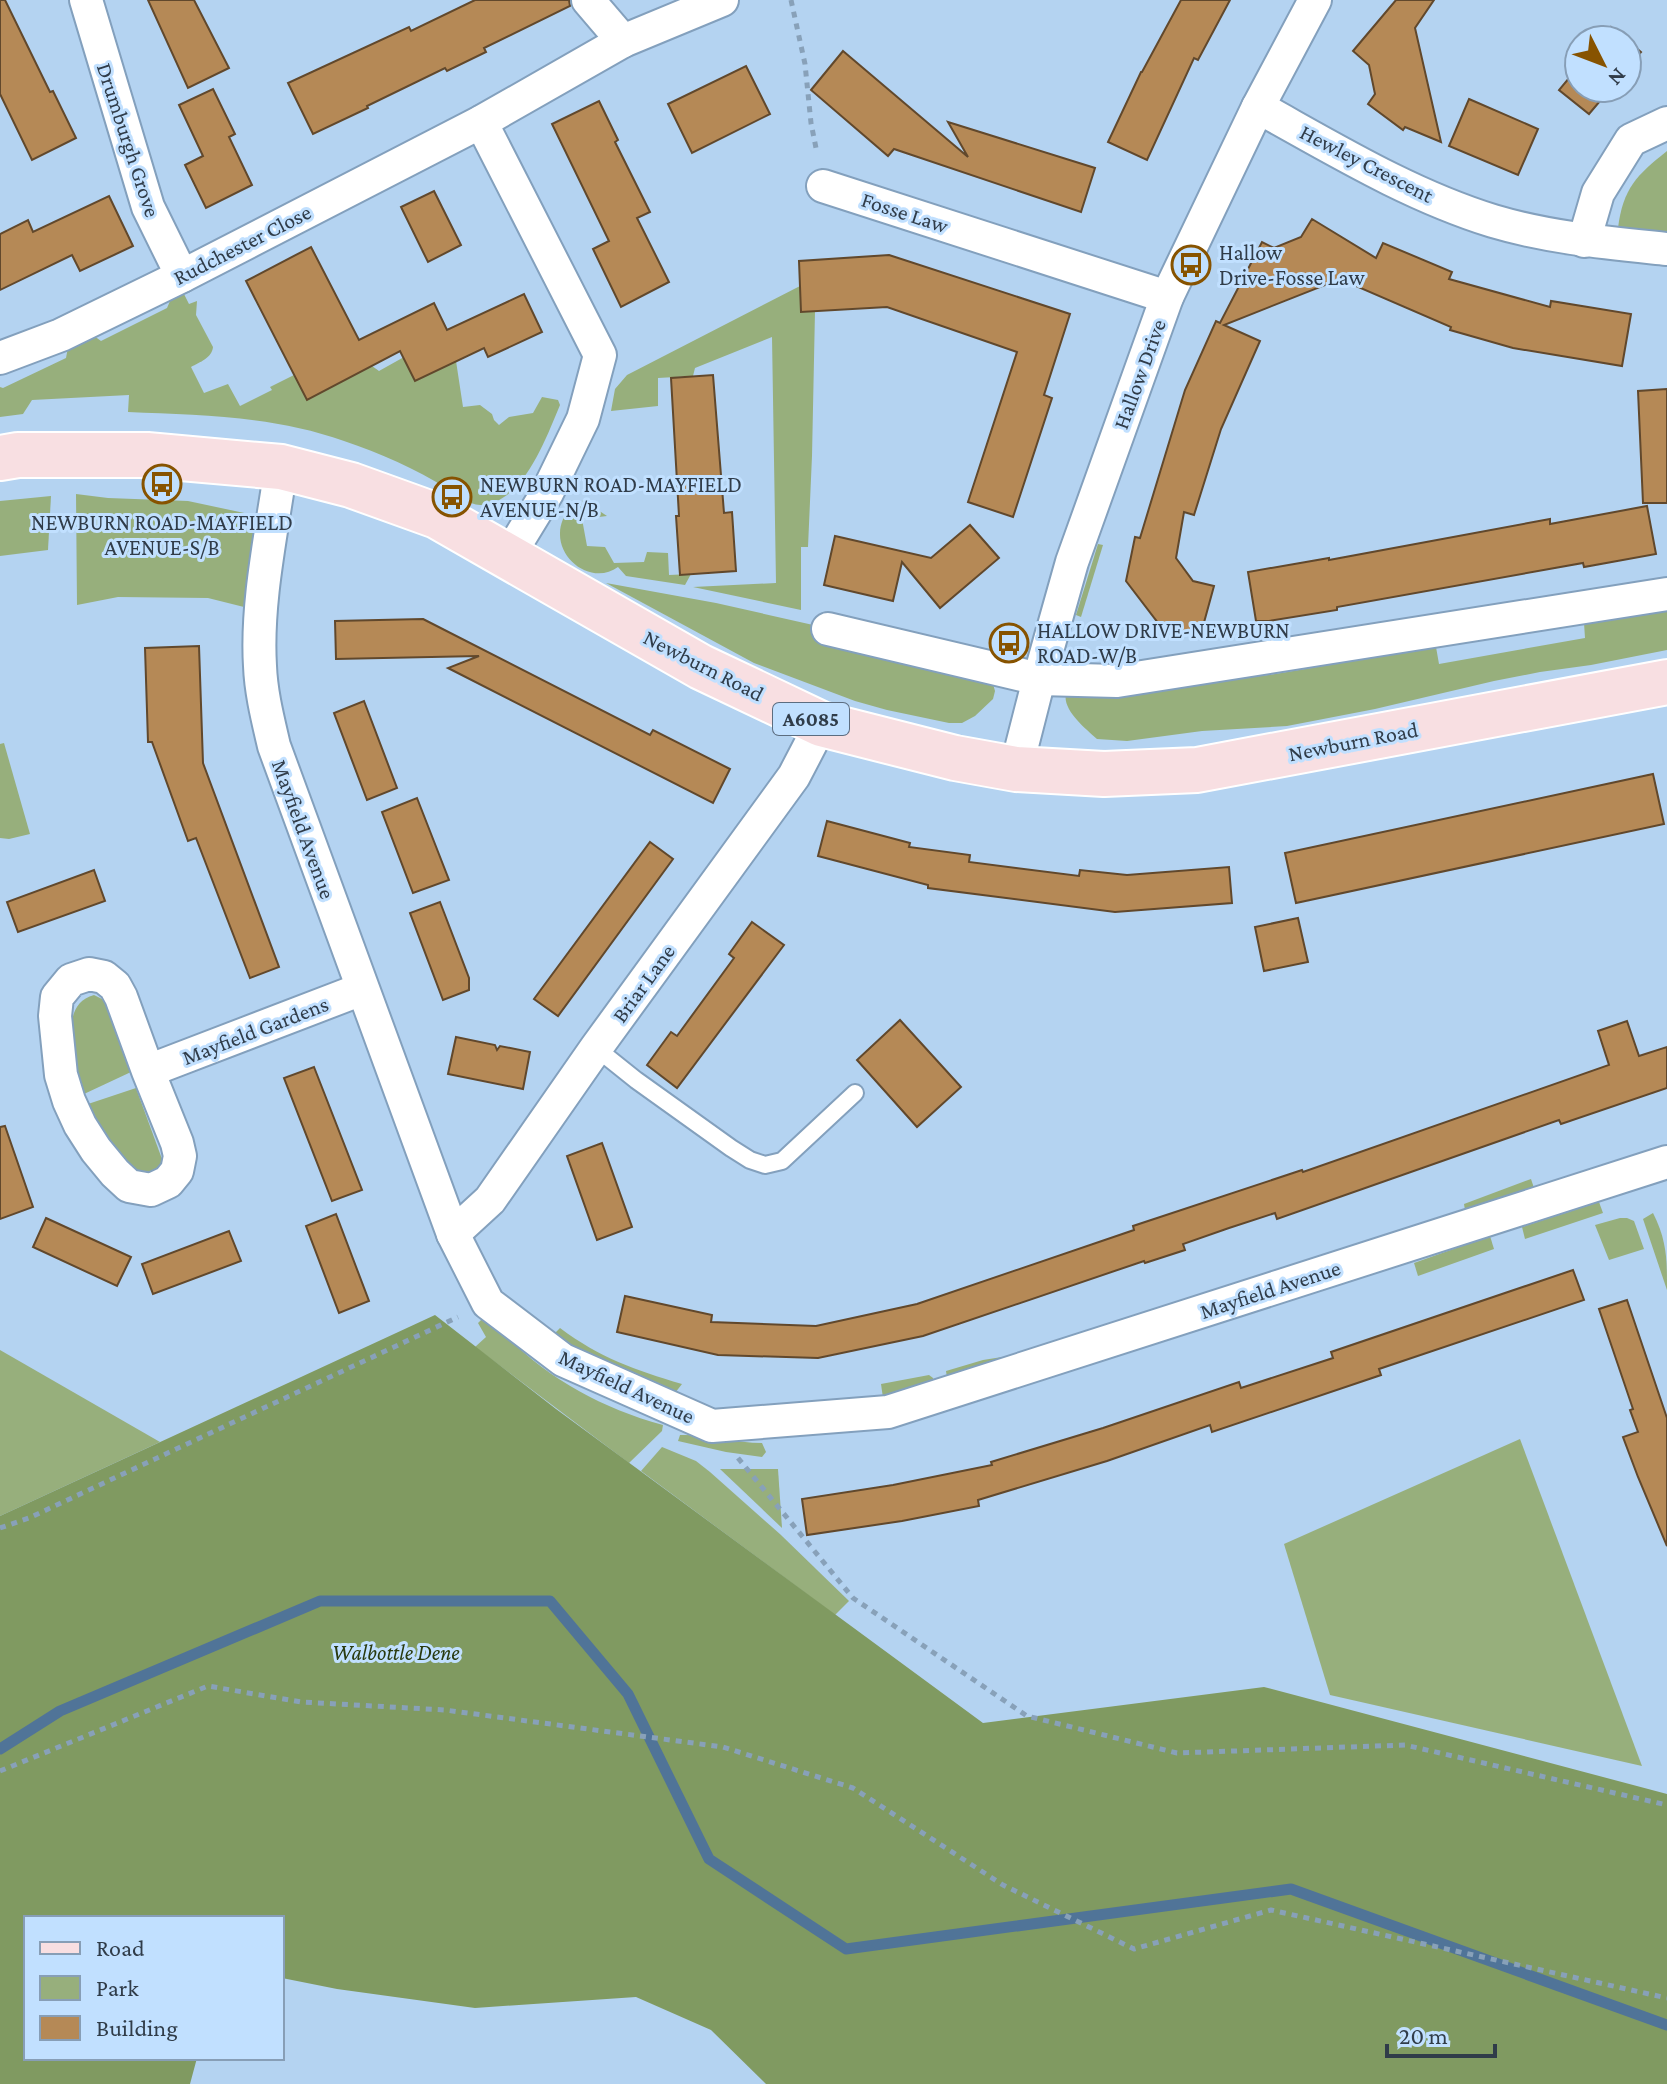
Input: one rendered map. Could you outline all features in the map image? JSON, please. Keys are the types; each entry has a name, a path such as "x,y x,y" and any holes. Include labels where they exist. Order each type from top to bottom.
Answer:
{"main road":[{"name":"Newburn Road","path":"0,458 18,455 147,455 281,467 351,485 437,516 701,667 821,724 955,758 1016,769 1104,774 1197,770 1667,682"}],"street":[{"name":"Drumburgh Grove","path":"86,0 148,207 182,276"},
{"path":"588,0 623,41"},
{"name":"Rudchester Close","path":"0,358 61,335 182,276 481,122 623,41 722,0"},
{"name":"Hallow Drive","path":"1016,769 1072,562 1167,297 1258,107 1315,0"},
{"name":"Hewley Crescent","path":"1258,107 1400,185 1493,221 1584,241 1667,249"},
{"path":"481,122 600,355 583,419 547,493 508,557"},
{"path":"1584,241 1598,193 1631,140 1667,123"},
{"name":"Fosse Law","path":"823,186 1167,297"},
{"name":"Mayfield Avenue","path":"281,467 259,623 264,705 279,761 453,1234 488,1303 563,1360 712,1426 888,1412 1664,1173"},
{"path":"828,629 1039,679 1117,681 1667,594"},
{"name":"Briar Lane","path":"453,1234 490,1200 596,1048 794,776 821,724"},
{"path":"89,974 104,977 115,986 148,1071 180,1156 177,1171 168,1182 151,1190 129,1186 115,1173 88,1138 69,1101 61,1075 55,1016 57,997 71,980 89,974"},
{"name":"Mayfield Gardens","path":"148,1071 362,989"}],"lane":[{"path":"596,1048 731,1148 765,1165 782,1161 855,1093"}],"path":[{"path":"791,0 805,64 811,123 823,186"},
{"path":"0,1528 43,1511 488,1303"},
{"path":"712,1426 853,1598 1027,1716 1177,1753 1405,1745 1667,1805"},
{"path":"0,1771 208,1686 301,1702 445,1710 723,1747 853,1788 1003,1885 1134,1949 1271,1910 1667,1998"}],"green space":[{"path":"1667,151 1667,234 1618,228 1624,202 1633,184"},
{"path":"800,286 801,312 815,311 808,547 801,547 801,610 693,587 776,583 772,337 695,368 693,376 658,378 658,406 611,411 615,389 627,375"},
{"path":"184,294 189,304 197,301 196,315 213,347 208,357 191,367 204,393 228,384 240,406 294,375 307,399 372,366 379,371 404,357 456,361 463,407 480,405 492,414 499,425 509,417 533,413 542,397 558,400 560,405 540,451 521,482 495,502 480,505 468,502 398,462 318,433 237,418 128,412 129,395 32,400 23,414 0,417 0,387 66,358 69,342 90,333 101,341 167,308 170,301"},
{"path":"76,494 188,501 249,514 258,523 248,605 244,607 208,598 118,597 77,605"},
{"path":"51,496 48,550 0,556 0,501"},
{"path":"583,500 607,516 582,519 587,546 605,547 614,563 644,562 647,552 668,553 669,575 691,574 685,585 626,576 618,567 599,573 580,568 565,553 560,529 572,504 580,507"},
{"path":"1098,544 1103,545 1081,617 1076,615"},
{"path":"606,583 822,627 820,643 993,684 993,699 975,716 962,723 949,723 855,701 754,663"},
{"path":"1667,608 1667,650 1494,681 1287,726 1202,731 1127,741 1097,739 1067,706 1066,693 1139,691 1275,674 1436,647 1439,664 1585,638 1584,623"},
{"path":"4,743 30,834 9,839 0,838 0,744"},
{"path":"94,995 107,1006 131,1072 84,1094 73,1053 72,1024 75,1011 82,1001"},
{"path":"136,1088 162,1159 162,1169 156,1174 139,1176 101,1133 88,1104"},
{"path":"1531,1179 1536,1194 1466,1216 1464,1204"},
{"path":"1599,1202 1603,1213 1525,1239 1522,1227"},
{"path":"1653,1213 1665,1250 1667,1290 1643,1219"},
{"path":"1620,1218 1634,1221 1644,1249 1609,1260 1595,1225"},
{"path":"1490,1236 1494,1249 1418,1276 1414,1263"},
{"name":"Walbottle Dene","path":"435,1315 556,1409 983,1723 1264,1687 1667,1794 1667,2084 766,2084 711,2030 636,1997 475,2008 284,1978 284,1916 24,1916 24,2060 196,2060 190,2084 0,2084 0,1516"},
{"path":"488,1317 526,1354 567,1384 589,1397 663,1425 662,1431 629,1463 475,1347 486,1337 478,1323"},
{"path":"560,1328 618,1362 682,1384 675,1393 556,1342 555,1333"},
{"path":"0,1350 160,1442 0,1516"},
{"path":"1002,1357 1004,1365 948,1384 946,1371"},
{"path":"929,1375 934,1384 883,1398 881,1384"},
{"path":"680,1435 762,1443 766,1452 762,1457 726,1452 678,1441"},
{"path":"1520,1439 1642,1766 1330,1695 1284,1544"},
{"path":"662,1447 696,1461 710,1472 849,1601 835,1615 641,1471"},
{"path":"720,1469 778,1469 782,1528"}],"building":[{"path":"0,0 5,0 76,138 32,160 0,94"},
{"path":"148,0 194,0 229,68 188,88"},
{"path":"475,0 569,0 570,6 484,48 486,52 447,71 445,68 313,134 288,83"},
{"path":"1181,0 1230,0 1198,60 1194,58 1147,160 1108,142 1141,72"},
{"path":"1396,0 1434,0 1415,28 1441,142 1405,127 1403,130 1368,104 1375,94 1369,65 1353,51"},
{"path":"843,51 968,157 948,122 1095,168 1081,212 894,149 888,156 811,90"},
{"path":"746,66 770,114 692,153 668,104"},
{"path":"213,89 235,134 229,137 252,185 206,208 185,165 203,156 179,105"},
{"path":"1469,99 1538,129 1518,175 1449,146"},
{"path":"599,101 618,140 615,142 650,212 637,218 669,282 621,307 593,249 609,241 552,124"},
{"path":"1576,104 1597,104 1589,114"},
{"path":"434,191 461,245 428,262 401,207"},
{"path":"109,196 133,246 80,271 72,255 0,290 0,234 28,220 33,232"},
{"path":"1312,219 1376,258 1383,243 1452,272 1449,279 1550,307 1551,301 1631,314 1622,366 1513,348 1450,330 1451,327 1340,279 1224,325 1260,341 1221,429 1194,515 1184,512 1176,558 1193,581 1214,586 1200,637 1162,628 1126,581 1135,537 1140,538 1185,390 1216,321 1220,323 1262,242 1274,248 1301,237"},
{"path":"311,247 359,340 434,303 447,330 524,294 542,332 488,357 484,348 415,381 400,351 307,400 246,281"},
{"path":"889,255 1070,314 1044,395 1052,398 1013,517 968,502 1017,352 887,307 801,312 799,261"},
{"path":"713,375 724,513 732,512 736,571 680,575 671,378"},
{"path":"1667,389 1667,503 1643,503 1638,391"},
{"path":"1647,506 1656,554 1584,567 1583,563 1337,607 1337,610 1256,621 1248,572 1550,519 1550,524"},
{"path":"970,525 999,558 940,608 902,562 893,601 824,585 835,536 931,558"},
{"path":"423,619 650,735 653,730 730,769 713,803 448,668 479,656 336,659 335,621"},
{"path":"199,646 203,763 279,967 250,978 196,838 188,841 152,742 148,742 145,648"},
{"path":"364,701 397,788 367,800 334,713"},
{"path":"1653,774 1664,824 1296,903 1285,853"},
{"path":"417,798 449,880 413,893 382,812"},
{"path":"827,821 910,843 909,847 970,855 969,862 1079,876 1080,870 1127,875 1229,867 1232,903 1115,912 928,888 928,885 818,856"},
{"path":"650,842 673,859 558,1016 534,999"},
{"path":"94,870 105,901 18,932 7,902"},
{"path":"440,902 469,978 469,990 443,1000 410,913"},
{"path":"1298,918 1308,962 1264,971 1255,927"},
{"path":"752,922 784,945 677,1088 647,1065 671,1032 677,1036 734,958 729,954"},
{"path":"900,1020 961,1087 917,1127 857,1060"},
{"path":"1627,1021 1639,1056 1667,1047 1667,1088 1561,1124 1559,1120 1277,1219 1275,1213 1229,1228 1183,1244 1185,1250 923,1336 818,1358 718,1355 617,1332 625,1296 712,1315 711,1322 816,1326 917,1304 1134,1230 1133,1226 1303,1172 1609,1065 1598,1031"},
{"path":"456,1037 495,1045 497,1050 500,1046 530,1052 523,1089 448,1074"},
{"path":"314,1067 362,1190 332,1201 284,1078"},
{"path":"5,1126 33,1207 0,1219 0,1127"},
{"path":"602,1143 632,1227 597,1240 567,1156"},
{"path":"336,1214 369,1301 339,1313 306,1226"},
{"path":"46,1218 131,1257 117,1286 33,1247"},
{"path":"229,1231 241,1261 153,1294 142,1264"},
{"path":"1573,1270 1584,1300 1379,1369 1381,1375 1212,1432 1210,1425 1107,1461 978,1500 979,1506 807,1535 802,1499 992,1465 991,1462 1239,1382 1241,1388 1333,1358 1331,1352"},
{"path":"1627,1300 1667,1418 1667,1546 1623,1437 1638,1432 1599,1309"}],"waterway":[{"path":"0,1749 60,1711 320,1601 550,1601 628,1694 709,1859 846,1949 1291,1889 1667,2025"}],"place":[{"name":"Hallow Drive-Fosse Law","path":"1191,265"},
{"name":"NEWBURN ROAD-MAYFIELD AVENUE-S/B","path":"162,484"},
{"name":"NEWBURN ROAD-MAYFIELD AVENUE-N/B","path":"452,497"},
{"name":"HALLOW DRIVE-NEWBURN ROAD-W/B","path":"1009,643"}]}
